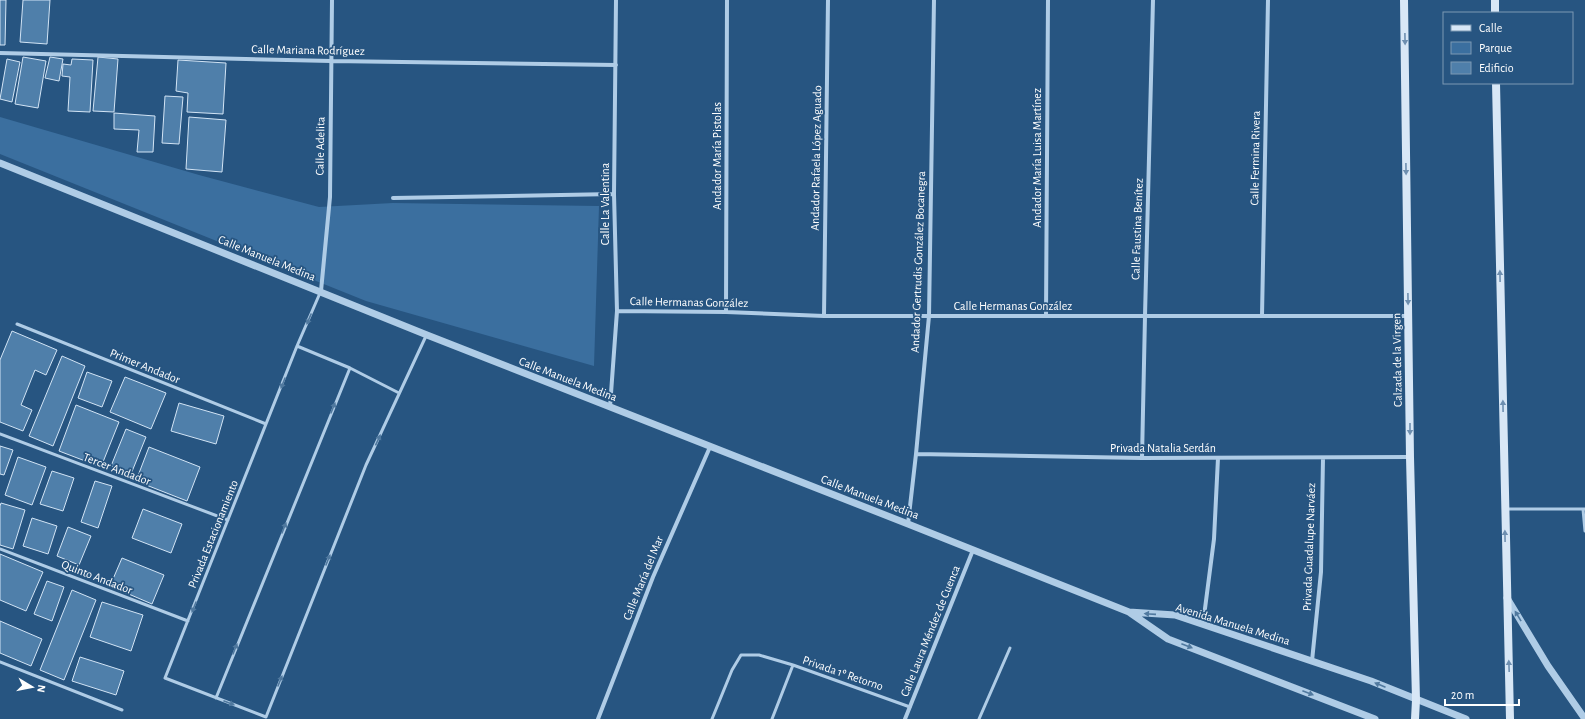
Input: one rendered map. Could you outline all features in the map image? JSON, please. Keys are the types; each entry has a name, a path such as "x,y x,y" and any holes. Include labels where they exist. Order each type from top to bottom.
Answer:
{"main road":[{"name":"Calzada de la Virgen","path":"1404,0 1410,457 1416,719"},
{"path":"1495,0 1495,12"},
{"path":"1496,84 1510,719"}],"street":[{"name":"Calle Adelita","path":"321,291 330,197 332,0"},
{"name":"Calle La Valentina","path":"610,407 617,310 614,194 616,0"},
{"name":"Andador María Pistolas","path":"726,312 727,0"},
{"name":"Andador Rafaela López Aguado","path":"824,316 828,0"},
{"name":"Andador Gertrudis González Bocanegra","path":"908,524 929,316 934,0"},
{"name":"Andador María Luisa Martínez","path":"1046,316 1048,0"},
{"name":"Calle Faustina Benítez","path":"1142,458 1153,0"},
{"name":"Calle Fermina Rivera","path":"1262,316 1268,0"},
{"name":"Calle Mariana Rodríguez","path":"0,53 331,61 616,65"},
{"name":"Calle Manuela Medina","path":"0,163 321,291 427,335 1129,612"},
{"path":"393,198 614,194"},
{"name":"Calle Hermanas González","path":"617,310 824,316 1409,316"},
{"name":"Calle María del Mar","path":"598,719 653,577 710,446"},
{"name":"Privada Natalia Serdán","path":"916,454 1142,458 1410,457"},
{"path":"1203,624 1214,539 1218,458"},
{"name":"Privada Guadalupe Narváez","path":"1312,661 1321,572 1323,458"},
{"name":"Calle Laura Méndez de Cuenca","path":"905,719 973,550"},
{"path":"1507,597 1548,666 1585,719"},
{"path":"1129,612 1168,639 1375,719"},
{"name":"Avenida Manuela Medina","path":"1129,612 1175,615 1371,681 1466,719"}],"lane":[{"name":"Privada Estacionamiento","path":"321,291 297,346 166,678 266,717 366,465 427,335"},
{"name":"Primer Andador","path":"17,324 266,424"},
{"path":"297,346 350,368 399,393"},
{"path":"216,698 350,368"},
{"name":"Tercer Andador","path":"0,434 228,520"},
{"path":"1505,509 1584,509 1585,530"},
{"name":"Quinto Andador","path":"0,549 188,621"},
{"path":"979,719 1010,648"},
{"name":"Privada 1º Retorno","path":"712,719 732,670 741,655 759,655 793,665 910,707"},
{"path":"0,662 122,710"},
{"name":"Privada 1º Retorno","path":"772,719 793,665"}],"green space":[{"path":"0,117 199,175 319,207 393,203 599,206 594,366 366,301 0,154"}],"building":[{"path":"0,0 6,0 5,45 0,45"},
{"path":"23,0 50,0 47,44 20,42"},
{"path":"23,57 46,61 38,108 15,104"},
{"path":"50,57 63,59 59,81 45,78"},
{"path":"98,57 118,59 114,112 93,111"},
{"path":"7,59 20,62 12,102 0,99"},
{"path":"72,59 93,60 90,112 68,111 70,77 62,76 63,64 71,65"},
{"path":"178,60 226,63 223,114 187,112 188,93 176,91"},
{"path":"165,96 183,97 179,144 162,143"},
{"path":"114,113 155,116 153,152 137,152 139,130 114,129"},
{"path":"189,117 226,120 222,172 186,169"},
{"path":"12,331 57,350 46,375 35,370 21,405 32,410 23,431 0,422 0,360"},
{"path":"62,356 85,366 53,446 29,436"},
{"path":"87,372 112,381 102,407 78,398"},
{"path":"125,377 166,393 151,429 110,412"},
{"path":"179,403 224,416 216,444 171,431"},
{"path":"76,405 119,422 101,467 59,451"},
{"path":"126,429 146,437 131,474 111,466"},
{"path":"0,446 13,450 4,475 0,474"},
{"path":"149,447 200,467 187,501 136,481"},
{"path":"18,457 46,467 32,505 5,495"},
{"path":"52,471 74,478 63,511 40,504"},
{"path":"95,481 112,486 98,528 81,522"},
{"path":"1,503 25,510 13,549 0,545"},
{"path":"143,509 182,524 171,553 132,538"},
{"path":"32,518 57,526 48,554 23,546"},
{"path":"68,527 91,536 79,565 57,556"},
{"path":"0,554 43,572 26,611 0,600"},
{"path":"122,558 164,575 152,604 110,586"},
{"path":"47,581 64,587 52,621 34,614"},
{"path":"72,590 96,600 64,680 40,670"},
{"path":"102,602 143,615 131,651 90,637"},
{"path":"0,621 42,639 31,666 0,653"},
{"path":"80,657 124,671 116,695 72,681"}]}
